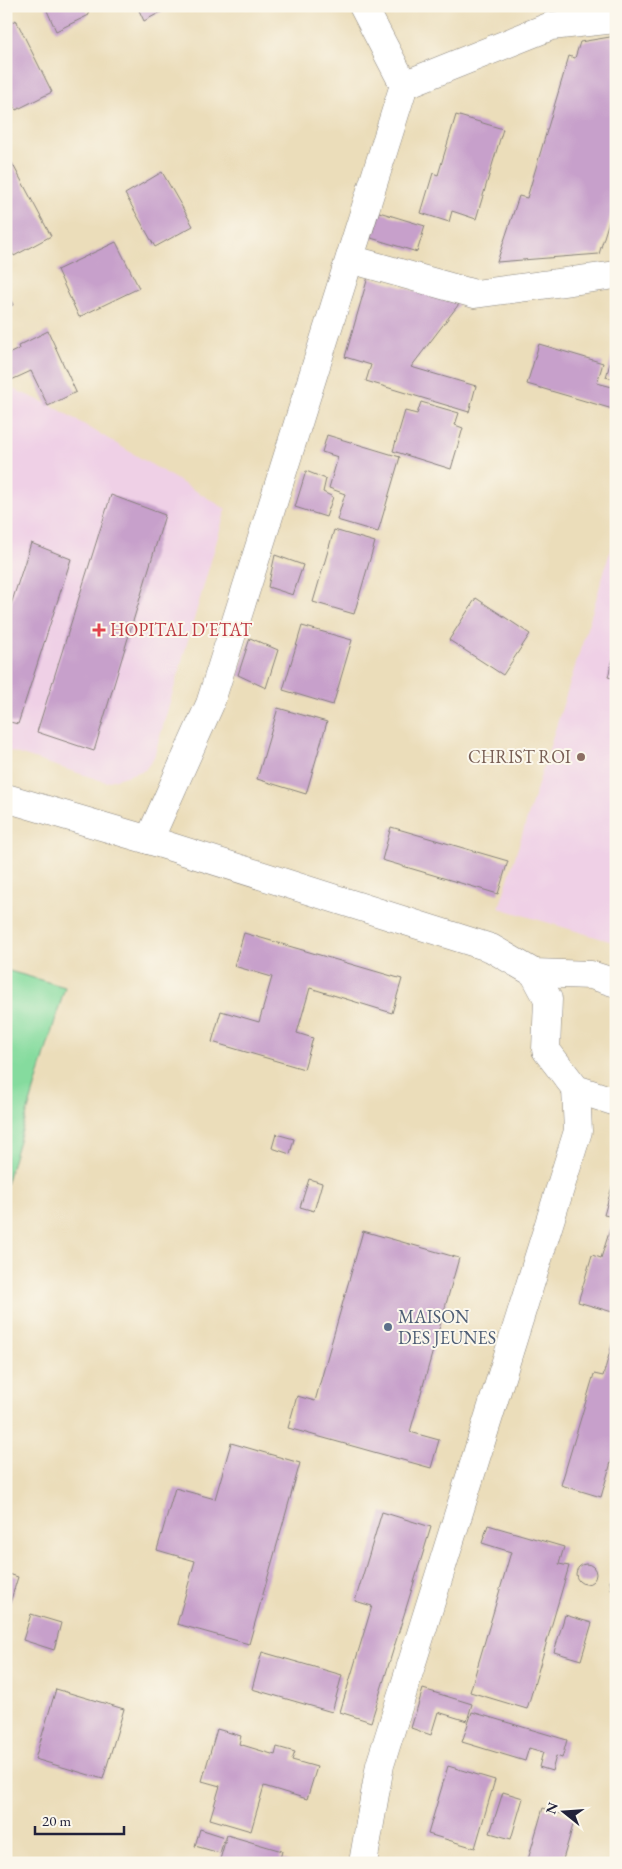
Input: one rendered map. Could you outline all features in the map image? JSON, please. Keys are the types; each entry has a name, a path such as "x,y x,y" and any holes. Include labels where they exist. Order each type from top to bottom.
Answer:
{"street":[{"path":"150,840 210,704 404,85 363,6"},
{"path":"404,85 551,26 616,18"},
{"path":"350,258 475,294 616,275"},
{"path":"6,798 150,840 491,948 534,973 591,975 616,982"},
{"path":"534,973 548,1000 546,1050 576,1089 616,1102"},
{"path":"363,1863 380,1765 578,1131 576,1089"}],"shaded area":[{"name":"HOPITAL D'ETAT","path":"6,386 53,406 226,509 154,757 145,770 106,782 6,750"},
{"name":"CHRIST ROI","path":"616,531 616,943 499,908"}],"green space":[{"path":"6,970 65,987 6,1184"}],"building":[{"path":"45,6 85,6 89,15 56,31"},
{"path":"137,6 172,6 144,21"},
{"path":"16,20 52,92 16,110 6,91 6,25"},
{"path":"616,36 616,198 599,254 497,262 519,196 527,198 569,56 575,58 580,42"},
{"path":"456,115 503,129 476,219 452,211 449,222 421,213 433,173 438,175"},
{"path":"12,163 51,236 14,256 6,242 6,166"},
{"path":"162,172 193,226 155,247 125,194"},
{"path":"379,212 425,226 417,252 371,238"},
{"path":"116,242 139,288 79,317 57,270"},
{"path":"368,277 459,304 411,367 476,386 469,412 366,381 371,365 345,357"},
{"path":"6,289 13,305 6,308"},
{"path":"48,331 76,392 48,406 31,371 7,382 6,355 19,349 18,346"},
{"path":"539,344 603,363 597,383 616,388 616,410 527,384"},
{"path":"614,350 616,351 616,380 606,377"},
{"path":"421,402 459,413 455,425 463,428 451,469 393,451 405,411 417,414"},
{"path":"327,435 400,457 378,532 337,520 345,494 329,488 338,457 322,452"},
{"path":"306,471 326,479 323,492 333,497 326,517 295,507"},
{"path":"111,495 165,515 94,751 37,732"},
{"path":"334,530 375,542 354,614 313,602"},
{"path":"31,543 71,559 18,724 6,721 6,620"},
{"path":"275,555 303,565 293,595 268,587"},
{"path":"476,598 530,634 503,675 449,640"},
{"path":"302,626 352,640 333,705 283,690"},
{"path":"250,638 278,650 266,688 238,675"},
{"path":"616,652 616,679 608,677"},
{"path":"278,708 327,722 306,794 257,779"},
{"path":"391,827 508,861 498,894 382,860"},
{"path":"244,933 402,979 392,1013 310,988 297,1033 313,1038 304,1069 212,1042 221,1011 259,1022 272,977 234,966"},
{"path":"276,1134 294,1139 290,1154 272,1148"},
{"path":"615,1176 616,1313 578,1302 592,1255 601,1258 614,1217 604,1215"},
{"path":"309,1179 322,1183 314,1211 300,1207"},
{"name":"MAISON DES JEUNES","path":"363,1231 459,1258 410,1432 439,1440 431,1468 288,1428 297,1396 315,1401"},
{"path":"615,1334 616,1460 612,1459 601,1497 561,1485 594,1374 603,1376"},
{"path":"231,1443 300,1463 249,1644 177,1624 195,1561 157,1550 175,1488 215,1499"},
{"path":"382,1512 431,1527 371,1722 340,1712 372,1606 355,1601"},
{"path":"488,1525 564,1547 559,1564 569,1566 527,1709 470,1692 511,1552 482,1543"},
{"path":"586,1564 593,1567 596,1574 593,1581 586,1584 579,1581 576,1574 579,1567"},
{"path":"6,1573 18,1577 10,1603 6,1602"},
{"path":"616,1574 616,1593 611,1589 610,1581"},
{"path":"31,1614 61,1623 54,1650 23,1640"},
{"path":"565,1615 592,1623 581,1660 554,1652"},
{"path":"262,1652 342,1675 332,1712 252,1689"},
{"path":"56,1689 124,1709 103,1779 35,1759"},
{"path":"423,1689 472,1704 467,1721 438,1712 431,1735 411,1728"},
{"path":"472,1712 567,1740 562,1758 556,1756 552,1771 539,1767 543,1752 529,1748 525,1761 462,1742"},
{"path":"217,1729 241,1736 239,1744 275,1755 277,1747 295,1752 292,1760 317,1767 307,1799 264,1786 251,1831 210,1819 220,1786 202,1781"},
{"path":"448,1766 495,1780 475,1848 428,1834"},
{"path":"503,1792 523,1798 511,1839 490,1833"},
{"path":"543,1808 575,1818 562,1863 527,1863"},
{"path":"200,1829 225,1837 220,1853 195,1846"},
{"path":"227,1835 282,1851 280,1859 293,1863 219,1863"}],"place":[{"name":"HOPITAL D'ETAT","path":"99,630"},
{"name":"CHRIST ROI","path":"581,757"},
{"name":"MAISON DES JEUNES","path":"388,1327"}]}
